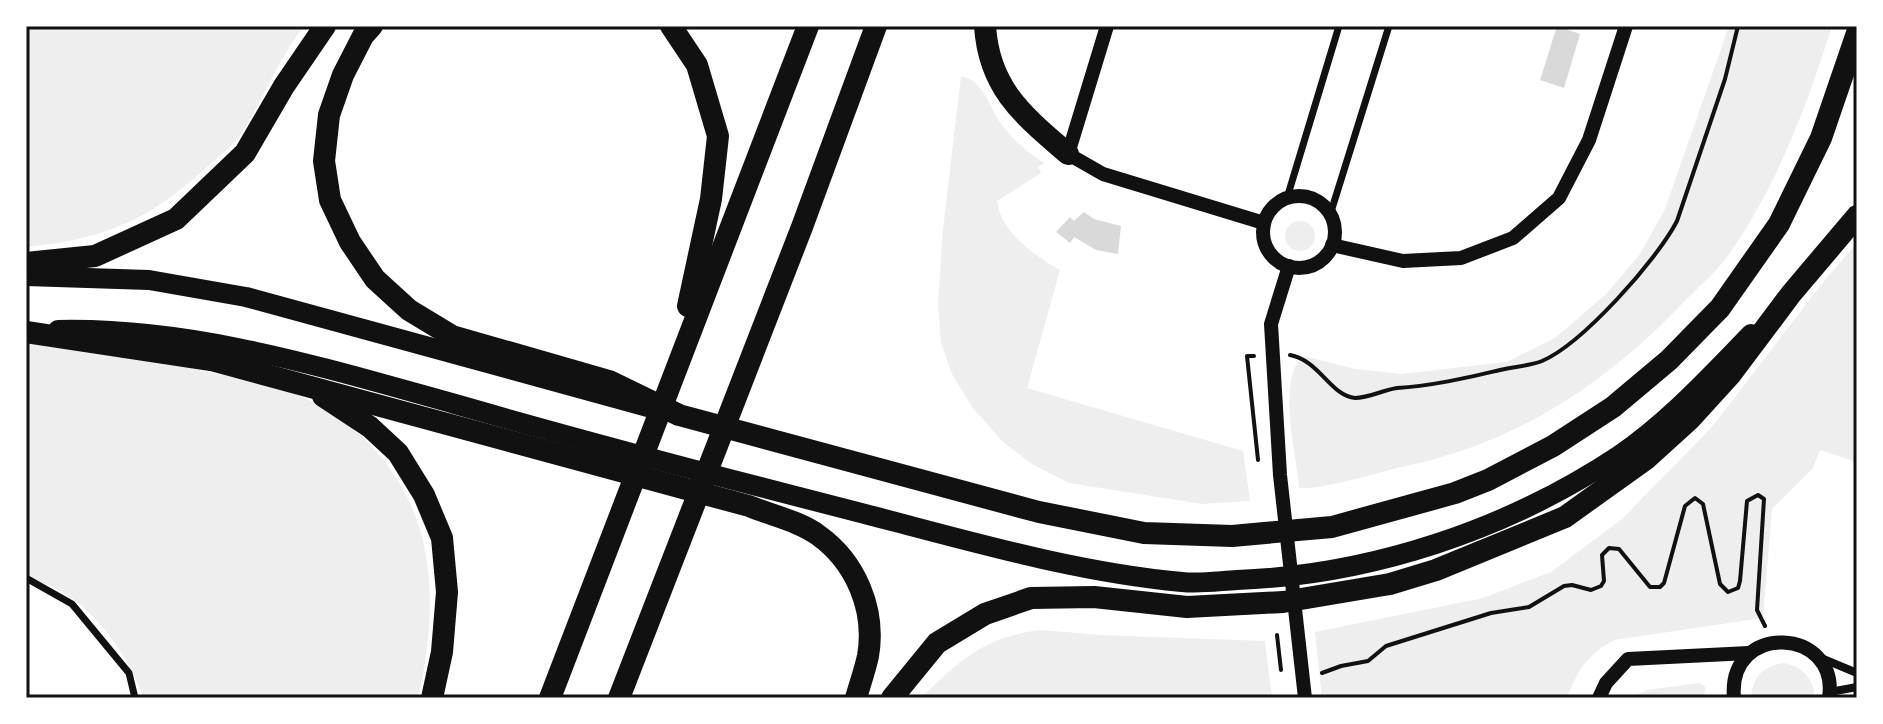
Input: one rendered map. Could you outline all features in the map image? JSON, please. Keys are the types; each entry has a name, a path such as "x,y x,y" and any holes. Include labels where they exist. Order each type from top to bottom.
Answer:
{"highway":[{"path":"26,263 95,256 176,219 245,153 284,86 325,26"},
{"path":"372,26 363,36 343,75 329,115 324,161 330,200 350,242 375,279 409,310 452,336 609,381 679,415 1039,512 1144,533 1232,536 1332,527 1455,493 1488,480 1553,446 1613,407 1669,360 1720,308 1779,224 1821,138 1857,33"},
{"path":"671,26 697,65 718,136 711,199 675,366"},
{"path":"550,698 808,26"},
{"path":"619,698 876,26"},
{"path":"985,26 999,85 1023,116 1068,154"},
{"path":"892,698 937,643 985,614 1031,598 1094,597 1187,607 1283,602 1390,584 1436,570 1565,517 1646,459 1690,419 1731,374 1791,294 1857,216"},
{"path":"26,331 211,360 749,506 816,533 846,559 860,588 870,624 868,656 856,698"},
{"path":"301,384 370,427 398,453 424,495 442,538 447,592 442,652 432,698"}],"main road":[{"path":"26,276 149,280 202,287 679,415"},
{"path":"26,331 97,329 187,337 368,380 603,446 1048,561 1186,582 1274,579 1359,565 1474,531 1540,502 1619,455 1679,407 1791,294"}],"street":[{"path":"1107,26 1068,154 1103,174 1264,223"},
{"path":"1287,198 1339,26"},
{"path":"1330,215 1389,26"},
{"path":"1332,245 1403,261 1461,258 1513,238 1559,198 1565,187 1589,140 1626,26"},
{"path":"1307,196 1318,201 1330,215 1335,234 1332,245 1325,257 1314,264 1289,266 1269,252 1264,241 1264,223 1273,206 1287,198 1307,196"},
{"path":"1289,266 1271,324 1272,356 1280,475 1305,698"},
{"path":"26,578 72,604 129,673 135,698"},
{"path":"1734,698 1734,680 1739,665 1749,653 1776,641 1805,647 1817,656 1857,673"},
{"path":"1599,698 1606,683 1628,659 1749,653"},
{"path":"1817,656 1824,667 1830,695 1857,687"}],"path":[{"path":"1258,463 1247,356 1294,355 1311,362 1345,395 1357,398 1392,389 1430,386 1541,361 1575,340 1649,264 1677,221 1725,79 1738,26"},
{"path":"1278,652 1282,679 1361,664 1386,646 1491,613 1529,607 1564,586 1597,589 1604,581 1602,555 1609,548 1619,549 1650,587 1660,587 1664,583 1685,506 1695,498 1703,504 1720,584 1728,592 1738,588 1740,581 1747,501 1758,495 1764,499 1757,610 1765,626"}],"shaded area":[{"path":"26,26 304,26 239,137 186,186 145,214 124,224 79,239 26,247"},
{"path":"1557,26 1580,34 1564,88 1540,80"},
{"path":"1729,26 1832,26 1777,172 1747,227 1719,267 1619,362 1588,386 1521,426 1446,456 1335,484 1299,488 1289,400 1295,368 1303,356 1356,369 1401,374 1506,362 1555,338 1606,294 1640,254 1665,209"},
{"path":"961,76 976,83 1006,130 1044,163 1038,167 1041,173 997,201 1012,233 1040,258 1060,270 1027,388 1243,451 1250,501 1202,504 1069,483 1032,464 1003,442 972,407 952,374 941,343 938,305 943,229"},
{"path":"1084,212 1094,219 1121,226 1118,254 1096,250 1074,237 1070,243 1056,232 1070,217 1074,221"},
{"path":"1300,221 1306,222 1314,230 1314,242 1306,250 1300,251 1294,250 1286,242 1285,236 1286,230 1294,222"},
{"path":"1857,243 1857,462 1820,450 1813,468 1772,509 1763,618 1614,640 1584,664 1567,698 1322,698 1315,632 1483,598 1551,572 1622,519 1711,428"},
{"path":"26,344 101,346 275,387 315,403 354,429 384,460 406,494 420,530 428,570 430,611 418,698 144,698 125,659 99,623 66,594 26,578"},
{"path":"1042,630 1265,641 1272,698 921,698 961,661 989,644"},
{"path":"1784,663 1806,674 1815,698 1751,698 1756,678 1770,667"},
{"path":"1700,683 1706,688 1703,698 1631,698 1647,690"}]}
